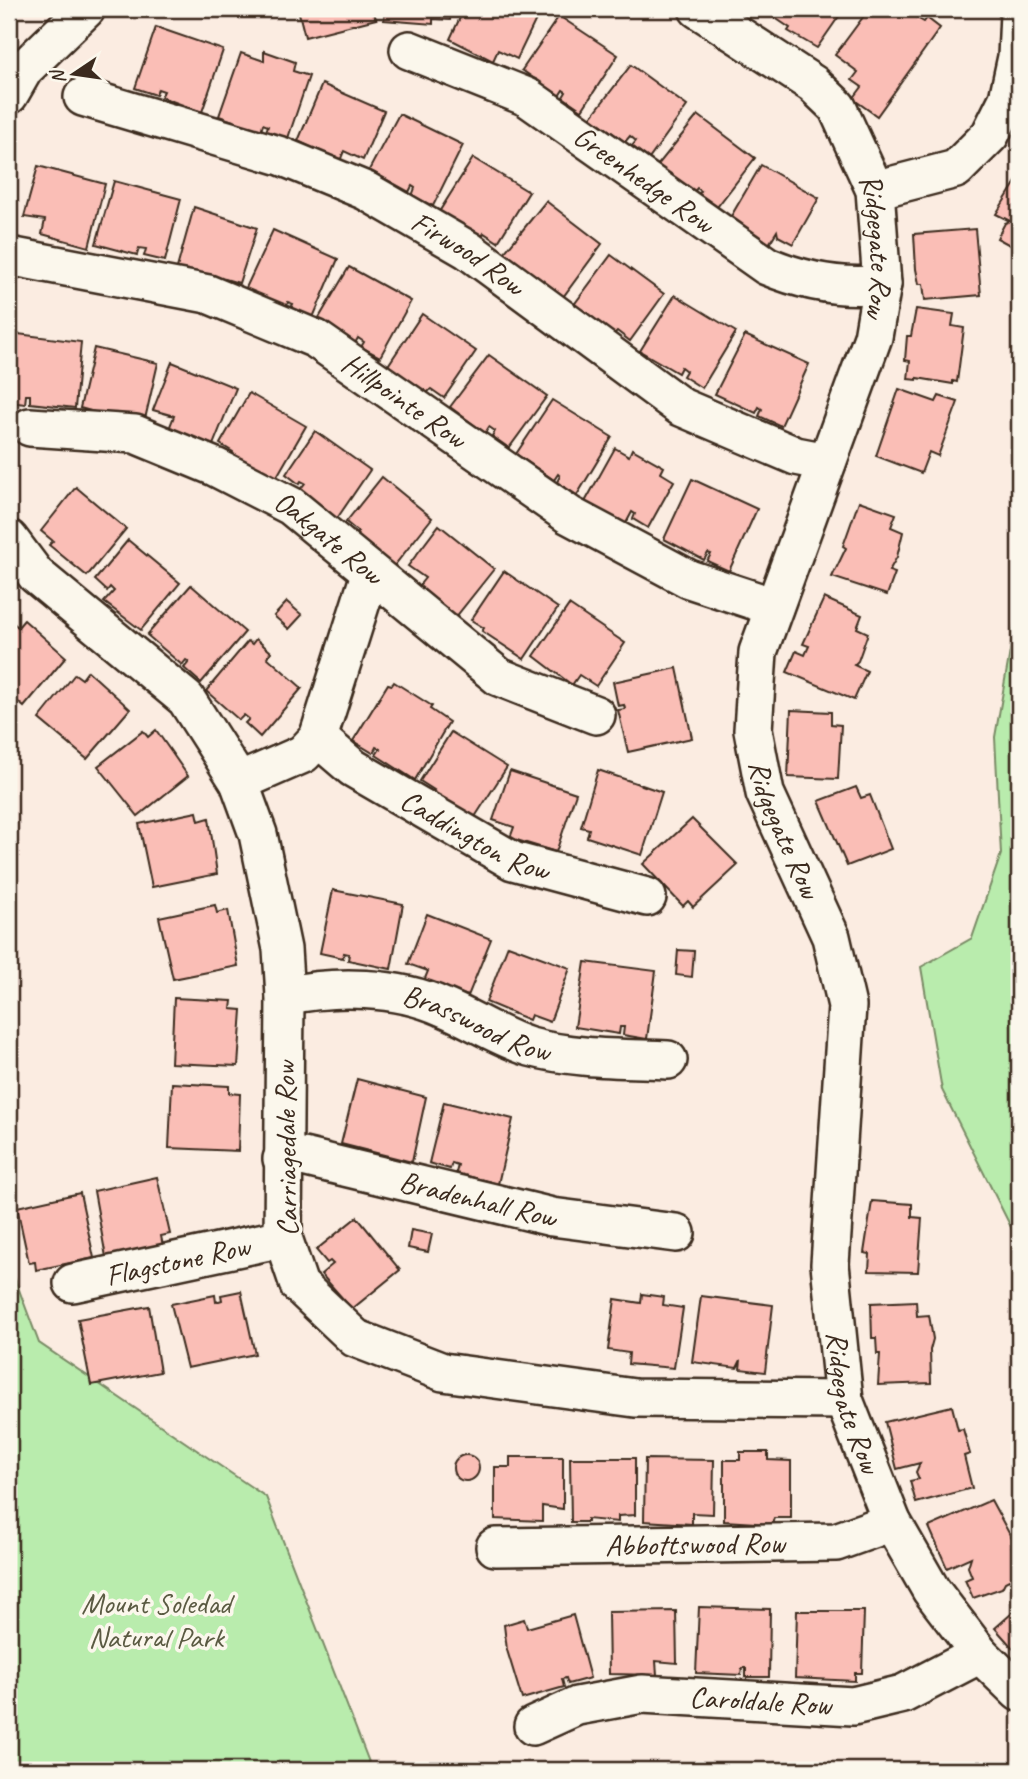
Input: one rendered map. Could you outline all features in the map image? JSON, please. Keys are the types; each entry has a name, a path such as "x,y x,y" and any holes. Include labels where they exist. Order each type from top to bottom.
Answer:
{"street":[{"path":"9,95 24,69 86,9"},
{"name":"Ridgegate Row","path":"698,9 813,84 837,107 875,190 882,284 873,337 758,652 754,730 765,793 831,936 847,1006 830,1264 844,1400 892,1522 931,1590 980,1654 1019,1692"},
{"path":"875,190 957,169 990,135 1009,99 1017,57 1019,13"},
{"name":"Greenhedge Row","path":"409,51 527,97 767,266 792,276 856,287 882,284"},
{"name":"Firwood Row","path":"83,97 281,156 366,191 468,250 681,407 796,456 827,462"},
{"name":"Hillpointe Row","path":"9,256 208,294 316,339 569,515 689,579 774,607"},
{"name":"Oakgate Row","path":"30,427 135,435 215,467 291,506 370,574 499,677 596,715"},
{"name":"Carriagedale Row","path":"9,539 36,575 186,699 239,782 258,834 279,937 285,996 283,1238 299,1285 355,1338 443,1372 635,1398 844,1400"},
{"path":"239,782 303,754 318,738 370,574"},
{"name":"Caddington Row","path":"318,738 353,768 513,861 647,897"},
{"name":"Brasswood Row","path":"285,996 308,991 387,992 439,1005 526,1045 564,1056 668,1060"},
{"name":"Bradenhall Row","path":"282,1159 303,1157 552,1217 676,1233"},
{"name":"Flagstone Row","path":"74,1283 283,1238"},
{"name":"Abbottswood Row","path":"495,1547 836,1542 892,1522"},
{"name":"Caroldale Row","path":"533,1726 577,1706 642,1694 853,1706 903,1694 980,1654"}],"green space":[{"path":"1019,600 1019,1243 942,1090 921,967 972,938 1001,854 995,737"},
{"name":"Mount Soledad Natural Park","path":"9,1263 39,1343 266,1497 372,1770 9,1770"}],"building":[{"path":"298,9 373,9 376,19 305,37"},
{"path":"385,9 451,9 450,20 433,19 433,24 384,20"},
{"path":"464,9 540,11 517,59 498,50 493,61 450,39"},
{"path":"762,9 844,9 817,48 788,31 790,28"},
{"path":"869,9 924,9 917,18 924,22 927,18 940,28 877,116 853,99 862,87 852,80 858,72 835,55"},
{"path":"559,16 618,55 582,110 563,97 566,92 563,90 559,96 522,70"},
{"path":"156,27 223,50 202,112 161,97 164,91 158,89 156,95 135,88"},
{"path":"264,51 295,62 293,71 309,76 287,141 265,134 268,126 263,124 261,131 219,116 241,53 264,61"},
{"path":"631,65 687,106 649,159 632,146 636,141 630,136 625,142 591,117"},
{"path":"322,84 384,111 363,160 344,151 340,161 298,141"},
{"path":"399,114 463,145 433,206 412,196 415,188 412,186 409,192 369,170"},
{"path":"698,115 755,158 714,211 696,197 701,191 697,188 692,194 657,166"},
{"path":"473,158 529,192 498,242 484,233 481,238 439,212"},
{"path":"761,165 819,198 793,244 778,236 777,231 769,244 730,218"},
{"path":"38,166 105,184 89,247 42,234 45,220 24,217"},
{"path":"1019,177 1019,250 997,238 1005,223 1010,221 996,214"},
{"path":"114,181 181,199 165,261 144,256 146,249 139,248 137,255 96,244"},
{"path":"546,201 602,244 563,297 504,253"},
{"path":"194,207 257,228 239,283 225,279 222,283 177,268"},
{"path":"975,229 981,295 925,300 923,284 919,284 916,269 914,234"},
{"path":"273,230 338,259 312,320 290,310 293,304 288,302 286,309 245,290"},
{"path":"611,255 664,294 630,341 617,331 614,334 573,306"},
{"path":"349,267 411,301 380,357 361,347 364,342 358,338 354,345 316,323"},
{"path":"675,295 736,332 702,388 683,376 686,371 681,367 678,373 640,351"},
{"path":"916,309 954,314 952,326 964,328 957,382 953,381 953,384 908,379 910,361 905,360 907,336 911,336"},
{"path":"422,314 476,351 444,398 431,389 426,394 387,367"},
{"path":"10,333 81,342 75,408 30,403 30,395 26,395 25,404 9,402"},
{"path":"745,335 809,364 781,426 759,416 762,409 759,407 756,413 715,394"},
{"path":"94,348 158,363 145,419 127,421 80,408"},
{"path":"489,355 547,396 509,448 492,436 495,431 489,427 485,433 450,407"},
{"path":"172,362 236,388 213,445 169,429 174,416 153,410"},
{"path":"899,389 936,402 939,396 958,402 938,456 929,452 921,473 876,456"},
{"path":"249,393 306,426 276,478 232,457 233,452 220,444"},
{"path":"552,400 612,437 577,495 557,482 560,476 558,474 554,480 516,454"},
{"path":"315,431 370,470 336,520 296,495 305,483 301,481 299,484 286,474"},
{"path":"615,448 629,456 632,449 664,467 661,473 674,481 648,528 633,519 635,514 632,512 624,527 585,502"},
{"path":"382,477 432,518 394,566 355,535 358,532 346,522"},
{"path":"692,479 757,509 729,571 707,561 711,554 708,553 704,560 664,539"},
{"path":"76,487 126,529 87,576 49,545 53,541 41,531"},
{"path":"859,501 896,514 891,527 903,532 897,557 889,571 895,573 887,595 832,577 846,548 843,546"},
{"path":"439,525 494,569 455,618 417,588 425,578 408,566"},
{"path":"128,540 180,583 141,630 104,602 114,591 110,587 107,591 95,580"},
{"path":"504,571 558,608 524,659 482,631 484,628 471,620"},
{"path":"191,585 245,632 201,683 184,668 189,662 186,660 182,665 147,635"},
{"path":"824,598 862,615 857,628 868,633 854,665 867,671 854,700 787,672 796,651 805,655 809,646 803,644"},
{"path":"287,602 302,615 289,629 274,616"},
{"path":"569,605 625,643 596,686 579,675 572,685 534,656"},
{"path":"24,620 66,657 24,707 9,694 9,624 11,621 18,627"},
{"path":"256,639 271,652 267,657 302,688 260,737 245,723 249,719 244,715 239,720 206,691 248,641 252,644"},
{"path":"677,668 692,738 628,752 618,710 625,709 624,705 618,706 613,682"},
{"path":"88,671 130,709 87,759 39,719 75,674 82,679"},
{"path":"394,682 432,706 430,709 449,722 415,780 376,755 380,749 376,747 373,753 353,741 388,684 392,685"},
{"path":"791,710 831,712 831,724 841,725 838,779 788,777"},
{"path":"156,730 188,776 138,816 98,766 143,731 148,737"},
{"path":"451,732 507,767 473,820 431,794 434,790 420,781"},
{"path":"598,770 662,792 642,855 587,837 589,829 581,827"},
{"path":"510,771 576,793 556,852 510,838 514,827 493,820"},
{"path":"856,787 861,798 870,795 891,849 847,866 819,801"},
{"path":"197,812 199,821 209,818 217,874 152,887 139,824"},
{"path":"692,819 738,865 693,907 688,901 683,906 643,864"},
{"path":"333,890 403,904 391,969 348,960 349,954 344,953 343,958 320,953"},
{"path":"215,905 217,913 228,910 238,966 173,979 159,917"},
{"path":"427,914 491,939 468,996 424,981 428,971 408,964"},
{"path":"508,945 570,968 550,1022 531,1015 529,1020 486,1002"},
{"path":"678,950 694,951 692,977 676,975"},
{"path":"585,962 656,971 647,1039 623,1035 624,1027 620,1027 619,1034 575,1027"},
{"path":"174,998 232,1001 231,1009 242,1010 238,1066 171,1063"},
{"path":"357,1079 426,1097 412,1162 341,1144"},
{"path":"172,1083 229,1086 229,1093 240,1094 238,1151 169,1148"},
{"path":"444,1102 513,1119 498,1184 456,1173 458,1165 452,1163 450,1169 429,1163"},
{"path":"157,1177 170,1234 161,1236 163,1246 120,1257 119,1254 106,1257 94,1191"},
{"path":"80,1193 94,1258 36,1270 35,1262 29,1263 17,1207"},
{"path":"872,1201 912,1204 912,1217 922,1218 918,1272 869,1271 870,1254 864,1253"},
{"path":"357,1217 400,1270 352,1309 321,1274 333,1264 330,1261 327,1263 316,1250"},
{"path":"411,1230 432,1234 428,1252 408,1248"},
{"path":"241,1291 255,1354 187,1368 171,1304 215,1295 216,1302 222,1300 221,1295"},
{"path":"642,1294 664,1297 663,1305 683,1308 674,1368 628,1364 629,1353 608,1350 615,1299 641,1303"},
{"path":"701,1296 773,1305 765,1372 740,1369 741,1360 737,1368 692,1362"},
{"path":"916,1301 917,1316 929,1315 933,1339 930,1350 931,1383 878,1385 880,1354 877,1354 876,1338 872,1338 871,1303"},
{"path":"149,1306 160,1372 91,1385 78,1319"},
{"path":"952,1406 958,1430 963,1429 970,1454 964,1456 972,1488 916,1503 910,1481 919,1479 916,1472 920,1463 897,1469 885,1422"},
{"path":"740,1452 768,1452 768,1460 791,1461 791,1518 774,1518 772,1524 724,1521 724,1460 740,1460"},
{"path":"466,1455 475,1459 479,1468 475,1477 466,1481 457,1477 453,1468 457,1459"},
{"path":"510,1457 563,1457 563,1509 542,1506 542,1521 495,1519 495,1467 510,1467"},
{"path":"570,1458 635,1458 635,1515 618,1516 618,1522 587,1519 587,1522 571,1522"},
{"path":"645,1459 714,1460 713,1514 692,1513 692,1524 644,1521"},
{"path":"991,1500 1016,1546 1012,1548 1019,1563 1019,1575 1005,1582 1002,1588 973,1598 965,1580 972,1577 968,1567 971,1557 947,1568 929,1527"},
{"path":"699,1607 770,1609 769,1677 746,1677 746,1668 742,1668 741,1675 696,1673"},
{"path":"1019,1607 1019,1655 995,1628"},
{"path":"676,1611 677,1663 656,1661 657,1675 609,1674 608,1612"},
{"path":"797,1611 864,1611 862,1673 855,1673 855,1681 795,1678"},
{"path":"573,1615 590,1678 568,1684 566,1678 562,1679 564,1687 522,1699 507,1650 504,1625 524,1619 527,1628"}]}
